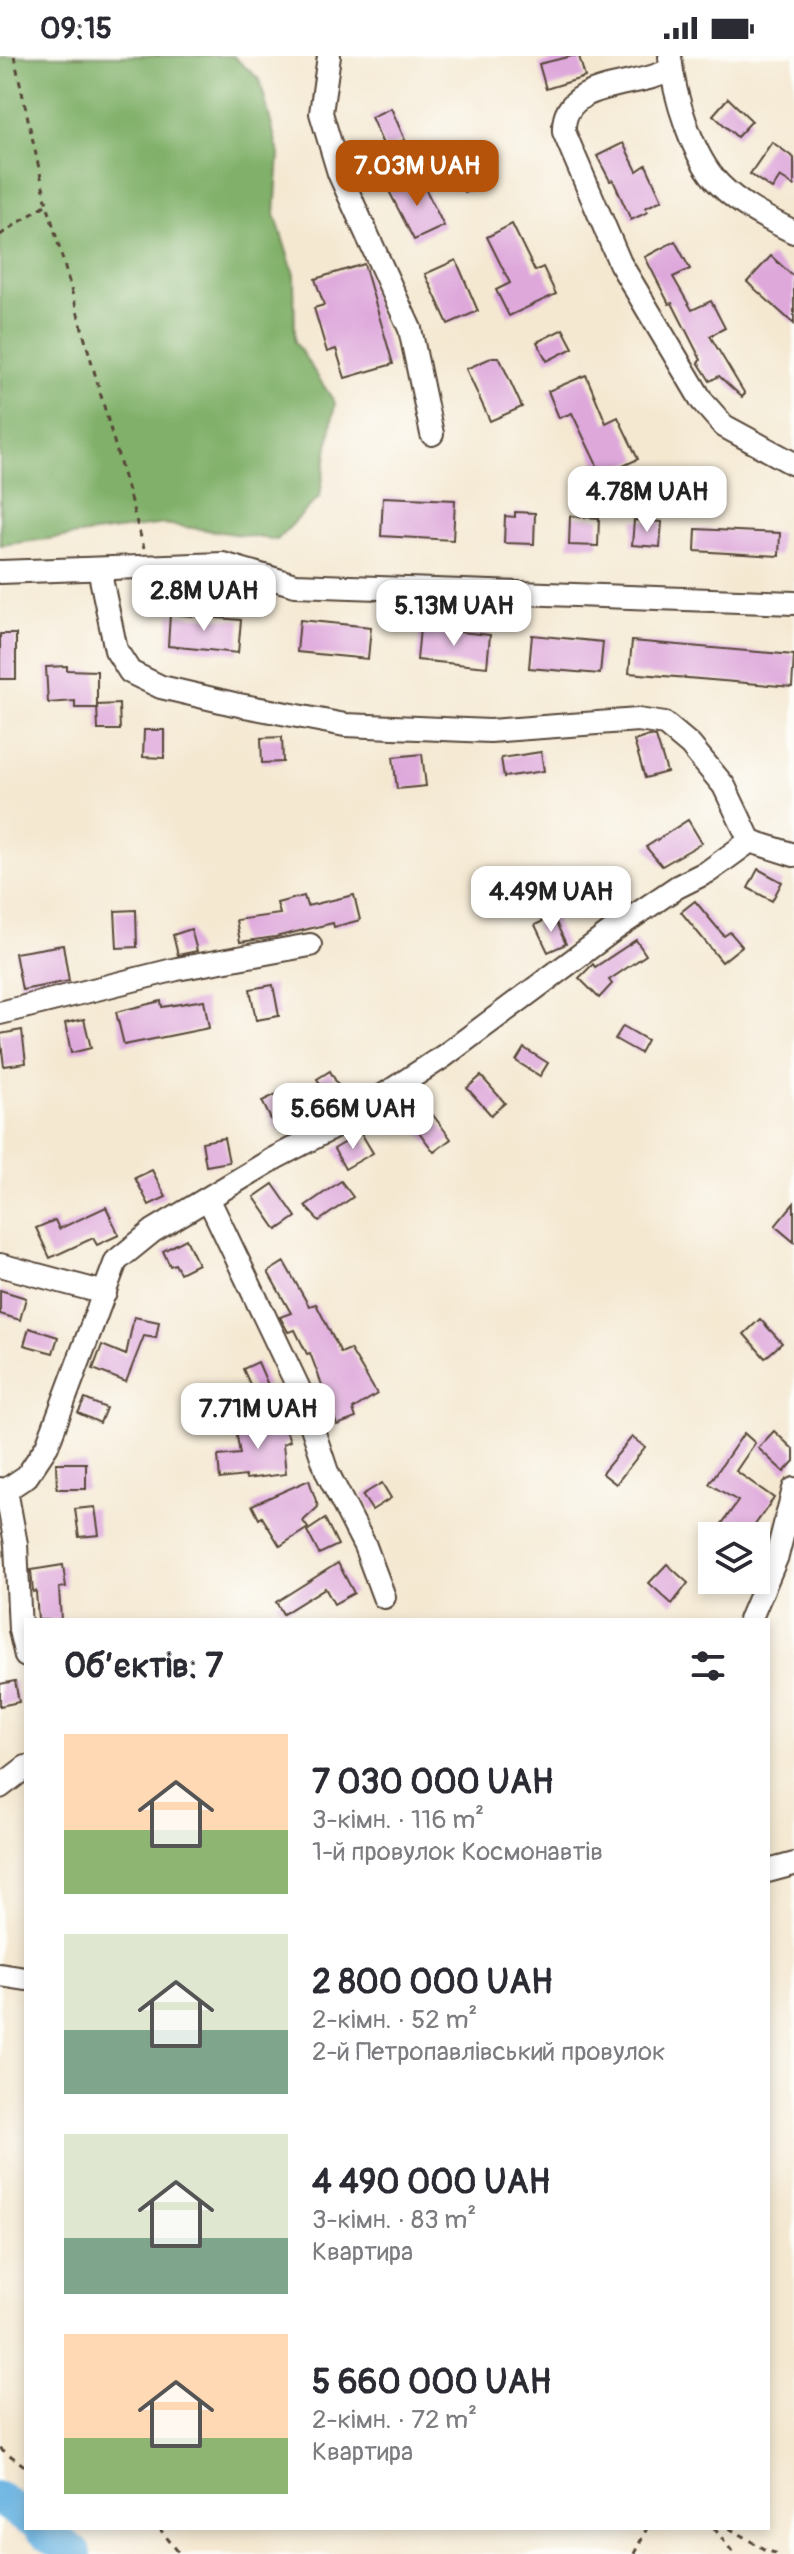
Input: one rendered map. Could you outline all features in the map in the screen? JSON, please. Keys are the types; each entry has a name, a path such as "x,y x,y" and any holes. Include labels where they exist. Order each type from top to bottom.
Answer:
{"street":[{"path":"329,56 321,113 339,173 410,329 432,434"},
{"path":"794,232 759,215 718,183 689,137 670,62 651,79 600,88 580,99 564,122 564,132 620,263 702,401 724,426 794,464"},
{"path":"0,572 223,564 295,585 794,603"},
{"path":"99,569 116,650 130,672 161,687 345,725 490,731 638,720 665,724 690,745 724,786 750,841 794,855"},
{"path":"24,1647 20,1630 16,1544 3,1489 27,1476 47,1446 116,1261 153,1231 275,1158 338,1125 444,1056 615,929 677,887 709,871 750,841"},
{"path":"0,1013 177,969 310,945"},
{"path":"209,1200 300,1391 327,1472 365,1546 384,1597"},
{"path":"0,1265 105,1293"},
{"path":"751,1618 777,1556 794,1489"},
{"path":"0,1787 24,1769"},
{"path":"770,1870 794,1864"},
{"path":"0,1975 24,1979"}],"path":[{"path":"14,56 47,204 149,567"},
{"path":"0,235 47,204"},
{"path":"0,2448 24,2466"},
{"path":"161,2530 180,2554"},
{"path":"634,2554 646,2530"},
{"path":"716,2530 734,2554"},
{"path":"732,2530 767,2551 780,2554"}],"green space":[{"path":"233,56 260,80 279,154 275,214 294,275 295,342 335,403 320,496 277,540 164,524 0,545 0,58"}],"building":[{"path":"579,56 585,77 546,89 539,64"},
{"path":"728,98 752,121 737,137 713,115"},
{"path":"391,108 405,140 385,149 371,117"},
{"path":"772,142 794,158 794,186 780,177 772,189 750,174"},
{"path":"623,143 637,171 646,165 662,200 645,208 648,212 631,220 613,180 610,181 597,156"},
{"path":"470,154 484,183 464,192 451,163"},
{"path":"419,176 444,226 414,240 389,191"},
{"path":"512,224 535,271 543,267 556,294 509,316 496,290 510,283 487,237"},
{"path":"675,241 690,269 673,277 692,310 711,301 725,328 710,336 745,394 742,397 719,376 710,381 698,362 701,360 672,303 669,304 645,257"},
{"path":"771,256 794,277 794,324 747,282"},
{"path":"456,260 478,311 448,324 425,274"},
{"path":"364,264 393,364 345,378 336,349 327,352 314,308 324,305 315,279"},
{"path":"563,329 573,348 547,361 537,342"},
{"path":"499,357 522,407 490,421 466,369"},
{"path":"586,375 606,423 618,417 638,459 602,476 572,413 559,418 548,391"},
{"path":"618,486 635,488 632,511 615,509"},
{"path":"383,497 455,500 453,540 381,536"},
{"path":"515,512 535,513 534,544 504,543 505,516 515,517"},
{"path":"570,516 599,518 598,546 569,545"},
{"path":"634,520 662,522 660,547 632,545"},
{"path":"696,529 780,533 779,556 695,551"},
{"path":"170,614 241,620 238,653 168,646"},
{"path":"300,620 371,627 368,659 297,652"},
{"path":"420,628 490,635 487,667 417,660"},
{"path":"0,634 16,634 16,679 0,679"},
{"path":"532,635 603,642 600,674 529,668"},
{"path":"632,641 794,655 792,687 629,673"},
{"path":"67,666 67,670 97,671 97,708 75,708 75,701 48,703 46,667"},
{"path":"119,704 120,730 98,730 97,705"},
{"path":"144,730 164,730 164,758 143,757"},
{"path":"282,737 283,762 262,763 261,738"},
{"path":"656,737 667,772 645,778 634,741"},
{"path":"541,752 544,771 504,777 501,758"},
{"path":"422,754 426,786 397,789 393,757"},
{"path":"688,820 702,843 662,866 646,847"},
{"path":"758,869 782,882 772,901 748,888"},
{"path":"608,885 623,904 602,919 588,900"},
{"path":"354,895 360,920 240,942 236,920 280,914 277,903 304,896 307,906"},
{"path":"695,901 724,936 730,932 742,946 722,962 681,912"},
{"path":"136,910 137,947 117,948 115,911"},
{"path":"553,916 566,944 548,952 535,925"},
{"path":"191,929 197,951 178,955 173,935"},
{"path":"636,940 646,955 609,980 612,984 599,998 579,978 593,964 595,967"},
{"path":"63,945 69,981 22,990 15,953"},
{"path":"273,985 279,1016 256,1020 250,989"},
{"path":"204,1000 209,1028 124,1045 116,1012 161,1001 162,1007"},
{"path":"84,1019 91,1048 71,1053 65,1023"},
{"path":"623,1026 647,1040 640,1053 615,1039"},
{"path":"22,1030 26,1063 4,1066 0,1034"},
{"path":"524,1048 548,1063 540,1076 516,1061"},
{"path":"330,1071 342,1092 330,1099 317,1079"},
{"path":"481,1076 505,1103 491,1115 467,1088"},
{"path":"283,1091 296,1120 276,1130 262,1101"},
{"path":"433,1115 451,1139 434,1152 416,1128"},
{"path":"361,1133 373,1153 345,1169 334,1149"},
{"path":"224,1138 229,1162 206,1166 202,1142"},
{"path":"152,1170 166,1197 149,1205 135,1178"},
{"path":"341,1181 353,1197 319,1221 305,1206"},
{"path":"273,1184 296,1217 277,1230 254,1197"},
{"path":"794,1203 794,1242 775,1226"},
{"path":"106,1207 119,1235 97,1245 93,1238 50,1258 36,1228 55,1220 59,1229"},
{"path":"186,1239 198,1264 180,1273 175,1264 170,1266 163,1251"},
{"path":"284,1262 309,1306 316,1304 341,1353 350,1349 377,1394 353,1409 356,1418 337,1425 310,1353 307,1354 295,1330 288,1332 280,1317 291,1313 268,1272"},
{"path":"0,1290 26,1298 20,1320 0,1314"},
{"path":"134,1317 159,1322 156,1338 144,1336 126,1382 93,1369 102,1345 126,1355"},
{"path":"760,1319 782,1343 765,1358 744,1334"},
{"path":"29,1328 58,1337 53,1353 24,1345"},
{"path":"258,1362 268,1385 253,1391 243,1369"},
{"path":"85,1399 106,1408 100,1423 78,1413"},
{"path":"280,1414 290,1441 283,1444 286,1474 220,1479 218,1456 240,1454 236,1430"},
{"path":"774,1431 794,1450 794,1461 784,1472 758,1448"},
{"path":"744,1433 755,1443 736,1471 774,1498 757,1522 723,1522 738,1501 709,1484"},
{"path":"632,1437 645,1447 616,1484 602,1473"},
{"path":"56,1463 86,1463 86,1489 57,1489"},
{"path":"309,1480 318,1507 303,1521 308,1528 280,1546 252,1505"},
{"path":"382,1483 391,1498 372,1510 362,1495"},
{"path":"95,1507 99,1535 79,1537 75,1509"},
{"path":"325,1519 338,1545 319,1554 307,1531"},
{"path":"338,1563 354,1593 334,1604 325,1588 283,1614 276,1602"},
{"path":"667,1564 688,1583 672,1604 649,1583"},
{"path":"63,1565 66,1587 59,1588 61,1618 38,1618 31,1570"},
{"path":"15,1681 19,1702 0,1706 0,1684"}],"waterway":[{"path":"0,2499 24,2517"},
{"path":"43,2530 75,2554"}]}
